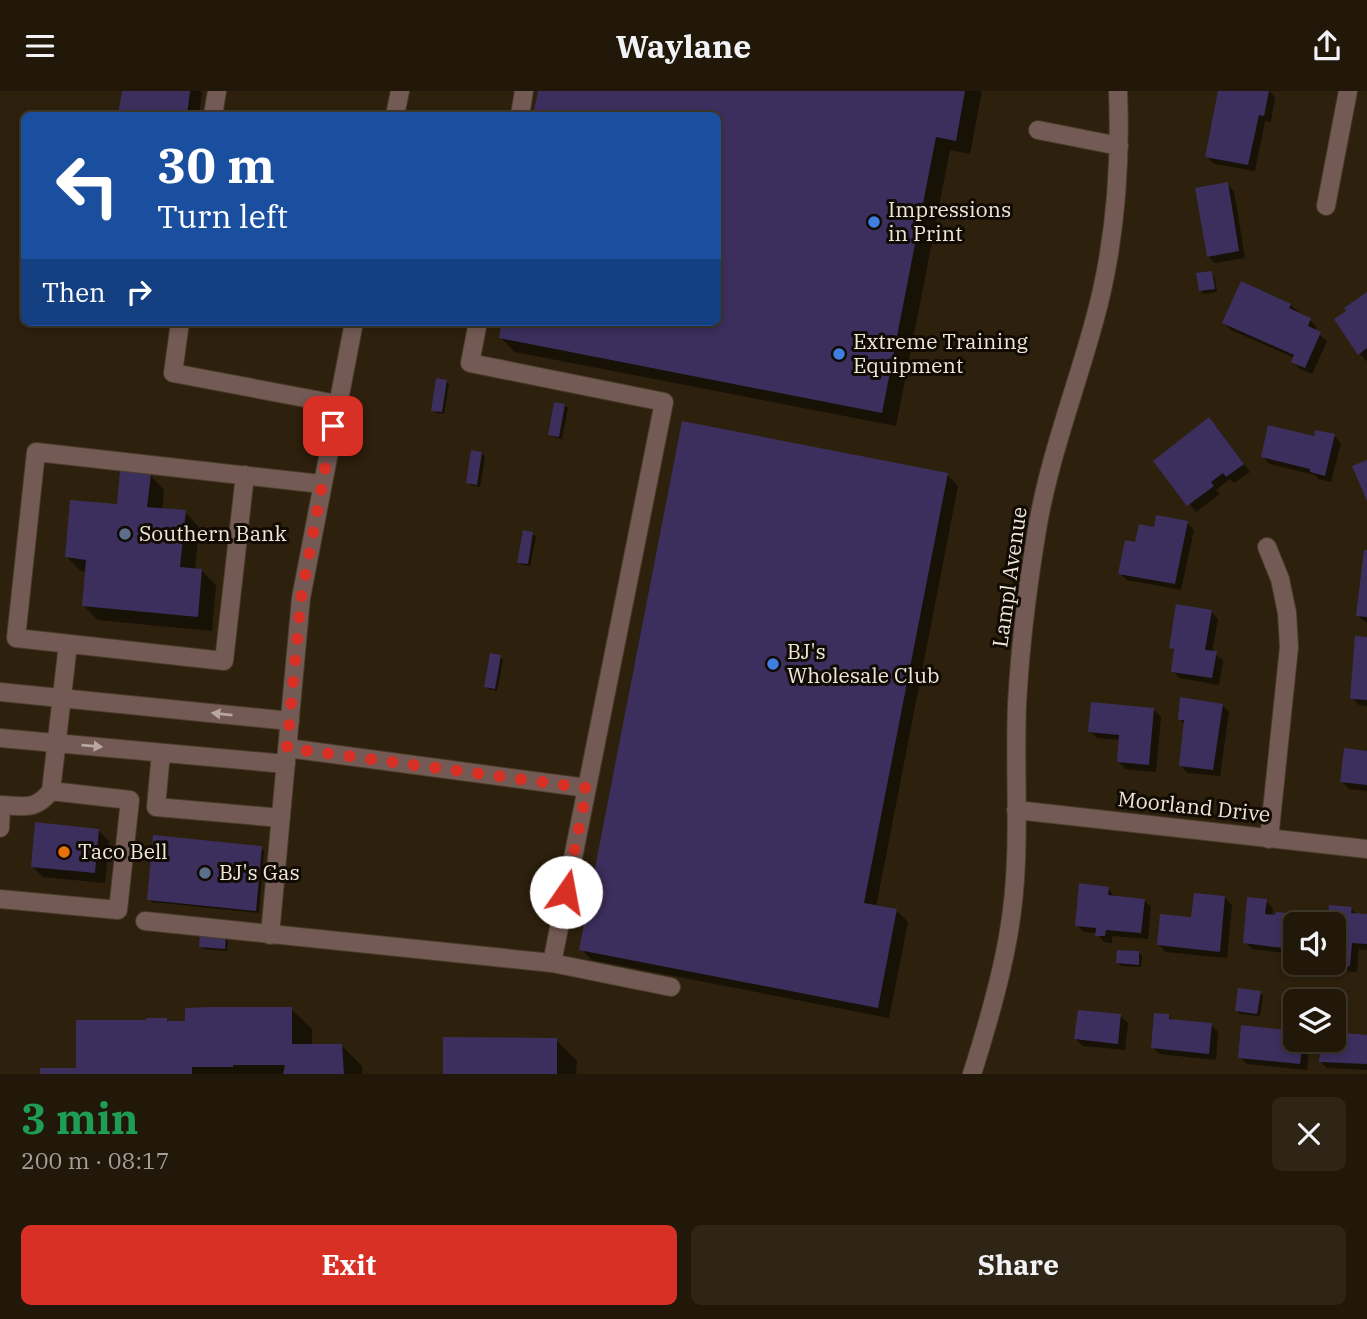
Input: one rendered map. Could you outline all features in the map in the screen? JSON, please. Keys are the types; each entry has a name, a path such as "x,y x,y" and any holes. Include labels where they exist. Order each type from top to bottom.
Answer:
{"street":[{"path":"214,112 217,91"},
{"path":"396,112 400,91"},
{"path":"520,112 524,91"},
{"name":"Lampl Avenue","path":"972,1074 994,1003 1009,929 1016,866 1017,703 1036,531 1054,456 1092,331 1111,244 1117,193 1118,91"},
{"path":"1326,206 1348,91"},
{"path":"1038,130 1119,146"},
{"path":"179,326 173,373 337,404"},
{"path":"270,935 301,598 353,326"},
{"path":"477,326 470,363 664,402 552,963"},
{"path":"245,475 224,661 16,638 36,452 245,475 321,484"},
{"path":"1267,547 1280,579 1287,613 1289,647 1269,839"},
{"path":"0,828 1,805 32,807 51,792 68,644"},
{"path":"0,692 290,721"},
{"path":"0,738 161,753 287,756 587,788"},
{"path":"161,753 156,807 281,818"},
{"path":"0,899 118,911 130,800 51,792"},
{"name":"Moorland Drive","path":"1016,810 1367,849"},
{"path":"145,921 552,963 671,987"}],"building":[{"path":"122,91 190,91 187,112 118,112"},
{"path":"538,91 965,91 956,141 936,137 882,413 499,338 501,326 721,326 721,112 534,112"},
{"path":"1218,91 1269,91 1264,116 1259,115 1248,165 1205,157"},
{"path":"1228,182 1239,251 1207,257 1195,188"},
{"path":"1212,271 1215,289 1199,291 1196,273"},
{"path":"1241,281 1291,304 1289,308 1311,318 1308,326 1321,332 1305,368 1291,362 1294,355 1222,323"},
{"path":"1367,292 1367,348 1358,355 1334,319 1346,311 1344,308"},
{"path":"436,378 447,380 442,412 431,411"},
{"path":"554,402 565,404 559,437 548,435"},
{"path":"1209,417 1244,464 1226,477 1223,473 1211,482 1214,486 1187,506 1153,461"},
{"name":"BJ's Wholesale Club","path":"682,421 948,473 864,903 897,909 878,1008 579,950"},
{"path":"1268,425 1314,436 1315,430 1335,434 1325,476 1310,472 1310,469 1261,457"},
{"path":"471,450 482,452 477,485 466,483"},
{"path":"1367,460 1367,501 1352,466"},
{"name":"Southern Bank","path":"120,471 151,474 147,507 186,510 180,567 202,569 198,617 82,606 86,560 65,557 70,500 117,504"},
{"path":"1156,515 1188,521 1175,584 1118,574 1125,540 1135,542 1139,524 1154,527"},
{"path":"523,530 533,532 528,564 517,563"},
{"path":"1364,550 1367,550 1367,617 1356,616"},
{"path":"1176,604 1212,610 1205,650 1217,651 1212,678 1171,672 1174,649 1169,648"},
{"path":"1355,636 1367,637 1367,700 1350,699"},
{"path":"490,653 501,655 495,689 484,687"},
{"path":"1180,697 1223,704 1213,770 1179,766 1184,720 1178,720"},
{"path":"1091,702 1154,708 1149,765 1117,762 1119,735 1088,732"},
{"path":"1344,748 1367,751 1367,785 1340,782"},
{"name":"Taco Bell","path":"35,822 99,829 95,873 31,867"},
{"name":"BJ's Gas","path":"153,835 262,846 256,911 147,900"},
{"path":"1079,883 1109,887 1108,895 1145,899 1141,933 1106,930 1105,936 1095,936 1096,928 1075,926"},
{"path":"1194,893 1225,896 1220,952 1157,945 1160,914 1191,917"},
{"path":"1247,897 1267,899 1265,914 1283,913 1283,948 1243,943"},
{"path":"1329,905 1352,907 1351,913 1367,914 1367,944 1352,943 1350,966 1346,966 1346,912 1328,912"},
{"path":"200,934 226,936 225,949 199,947"},
{"path":"1117,950 1139,951 1139,965 1116,963"},
{"path":"1238,988 1261,991 1257,1014 1235,1011"},
{"path":"292,1007 292,1044 342,1044 344,1074 283,1074 285,1065 233,1065 192,1067 192,1074 40,1074 40,1068 76,1068 76,1020 167,1018 167,1021 185,1021 185,1008"},
{"path":"1078,1010 1121,1014 1118,1044 1074,1039"},
{"path":"1154,1013 1169,1014 1169,1019 1212,1023 1209,1054 1151,1048"},
{"path":"1241,1025 1283,1030 1283,1052 1301,1052 1300,1064 1238,1058"},
{"path":"1346,1033 1367,1035 1367,1064 1319,1062 1320,1052 1346,1052"},
{"path":"443,1037 557,1038 557,1074 443,1074"}],"place":[{"name":"Impressions in Print","path":"874,222"},
{"name":"Extreme Training Equipment","path":"839,354"},
{"name":"Southern Bank","path":"125,534"},
{"name":"BJ's Wholesale Club","path":"773,664"},
{"name":"Taco Bell","path":"64,852"},
{"name":"BJ's Gas","path":"205,873"}],"route":[{"path":"333,426 301,598 287,748 587,788 566,892"}]}
